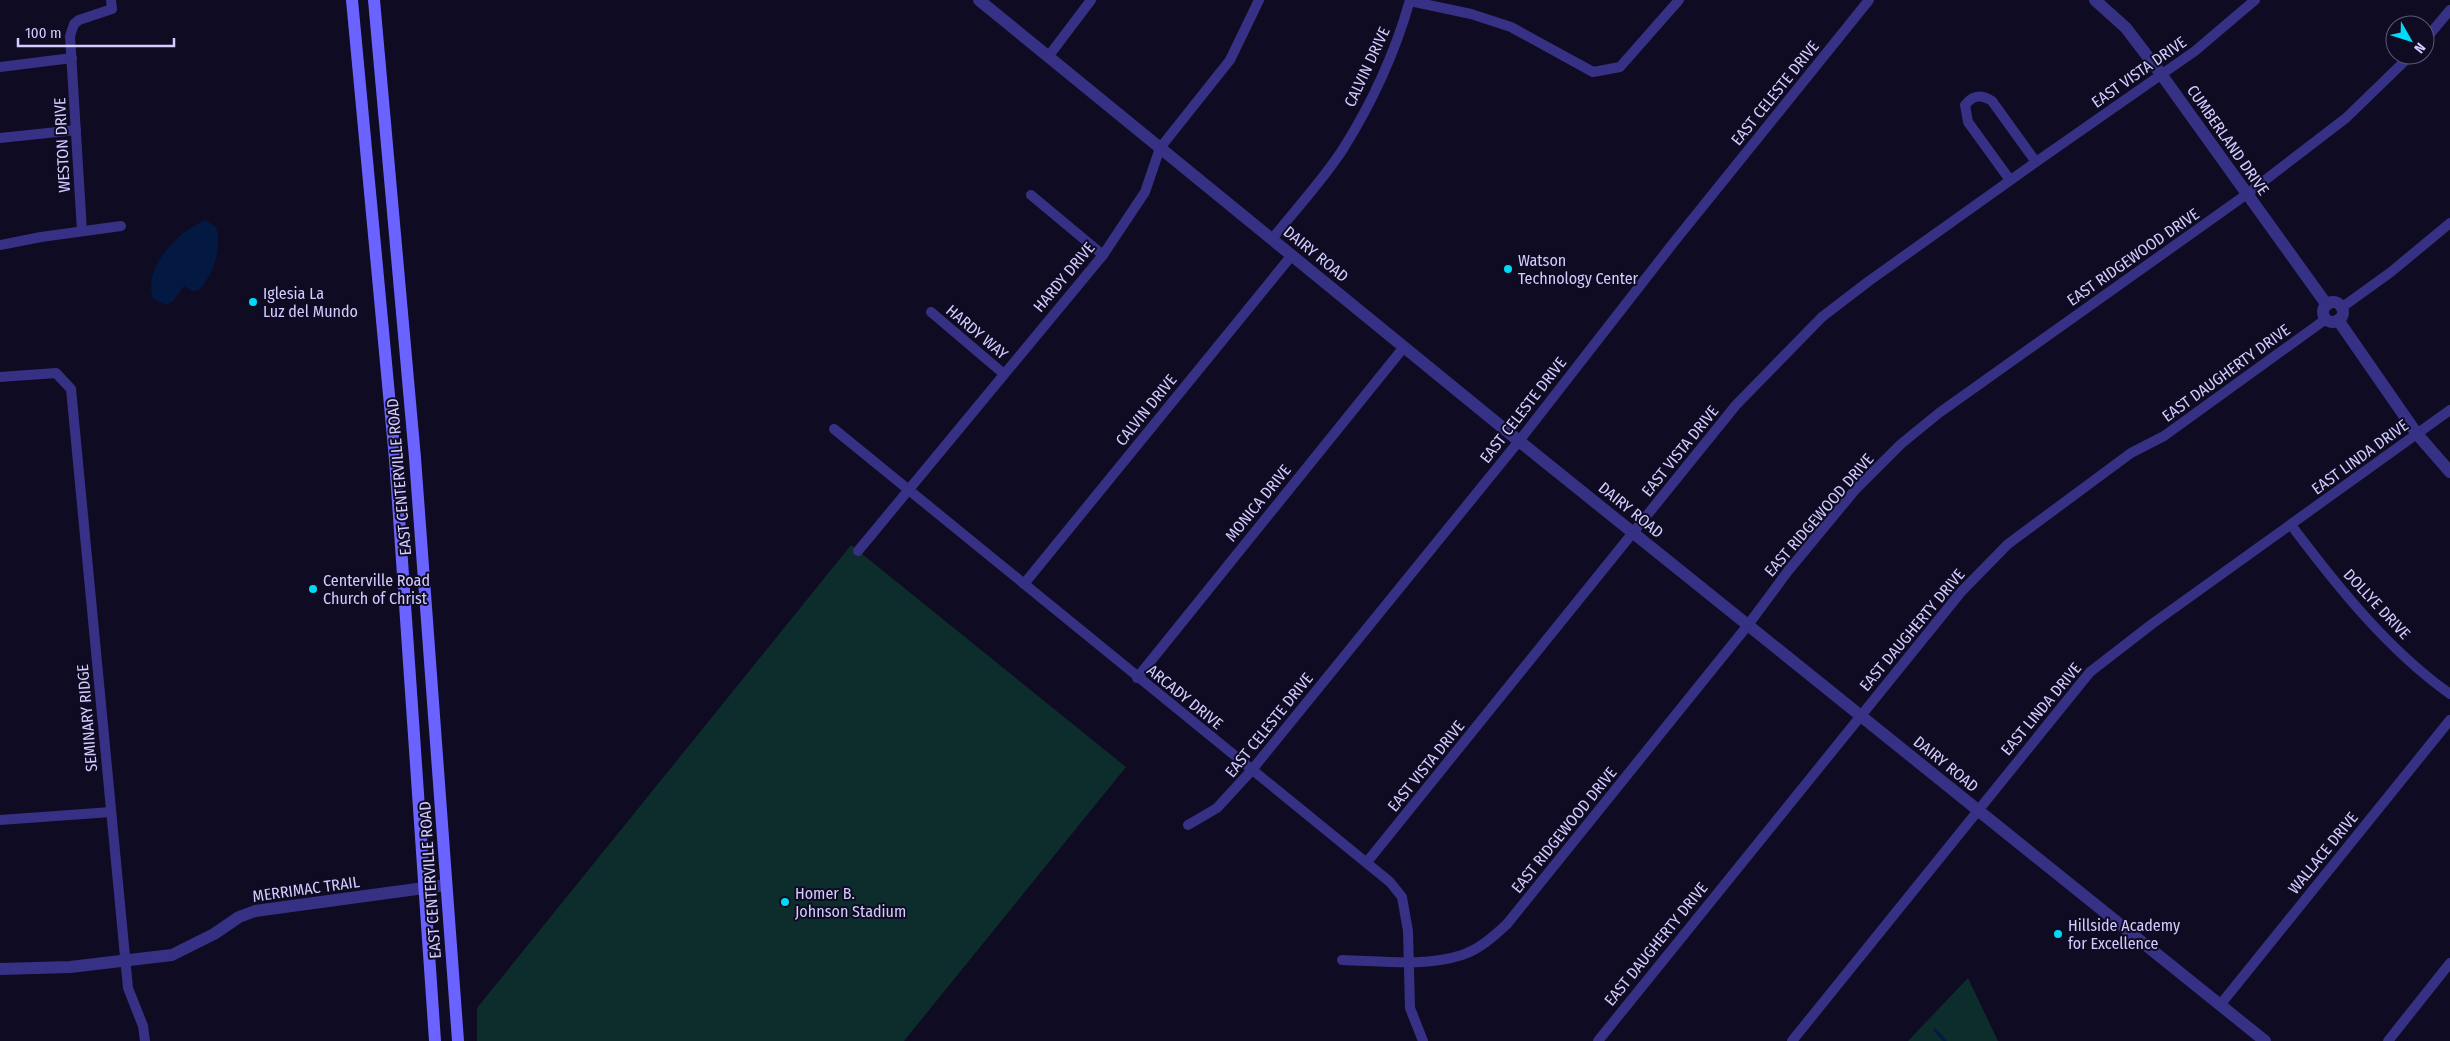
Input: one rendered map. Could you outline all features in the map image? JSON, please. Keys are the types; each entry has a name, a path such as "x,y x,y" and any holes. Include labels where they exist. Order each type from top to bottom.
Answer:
{"main road":[{"name":"EAST CENTERVILLE ROAD","path":"352,0 395,459 435,1041"},
{"name":"EAST CENTERVILLE ROAD","path":"374,0 415,458 458,1041"},
{"path":"361,98 382,97"},
{"path":"378,272 397,268"},
{"path":"395,459 415,458"},
{"path":"409,670 430,668"}],"street":[{"name":"WESTON DRIVE","path":"82,231 70,36 74,24 112,9 111,0"},
{"name":"DAIRY ROAD","path":"979,0 1634,534 2265,1041"},
{"path":"1048,57 1091,0"},
{"name":"HARDY DRIVE","path":"858,551 1103,255 1145,192 1160,148 1230,60 1259,0"},
{"path":"1410,0 1471,14 1511,27 1593,72 1620,67 1679,0"},
{"name":"CALVIN DRIVE","path":"1272,239 1342,150 1381,79 1398,42 1410,0"},
{"name":"EAST CELESTE DRIVE","path":"1188,825 1217,808 1252,771 1520,441 1674,242 1869,0"},
{"name":"CUMBERLAND DRIVE","path":"2095,0 2126,28 2161,74 2327,304 2334,303 2335,316"},
{"name":"EAST VISTA DRIVE","path":"1367,862 1634,534 1736,405 1822,317 1869,280 2195,51 2255,0"},
{"path":"2435,28 2450,10"},
{"path":"0,66 72,58"},
{"name":"EAST RIDGEWOOD DRIVE","path":"1342,960 1432,962 1464,955 1488,942 1507,924 1748,625 1788,571 1856,490 1901,444 1939,413 2247,194 2346,118 2401,65"},
{"path":"2010,180 1968,122 1965,105 1970,99 1975,96 1984,96 1992,101 2036,162"},
{"path":"0,138 76,130"},
{"path":"1031,195 1103,255"},
{"name":"EAST DAUGHERTY DRIVE","path":"1598,1041 1961,592 2008,544 2131,452 2164,436 2335,316 2450,223"},
{"path":"0,245 121,226"},
{"name":"CALVIN DRIVE","path":"1024,584 1292,255"},
{"name":"HARDY WAY","path":"930,312 1004,374"},
{"path":"2335,316 2417,434 2450,472"},
{"name":"MONICA DRIVE","path":"1137,678 1404,347"},
{"name":"SEMINARY RIDGE","path":"0,377 56,373 71,389 125,962 128,988 143,1026 145,1041"},
{"name":"EAST LINDA DRIVE","path":"1792,1041 2090,672 2152,624 2450,410"},
{"name":"ARCADY DRIVE","path":"834,429 1137,678 1390,882 1402,897 1408,931 1410,1008 1423,1041"},
{"name":"DOLLYE DRIVE","path":"2292,525 2329,575 2388,640 2430,679 2450,694"},
{"name":"WALLACE DRIVE","path":"2220,1005 2450,720"},
{"path":"0,820 111,812"},
{"name":"MERRIMAC TRAIL","path":"0,969 125,962 172,955 214,934 239,917 255,911 446,885"},
{"path":"2388,1041 2450,963"}],"green space":[{"path":"851,545 1126,767 904,1041 477,1041 477,1008"},
{"path":"1968,978 1998,1041 1908,1041"}],"water":[{"path":"205,220 216,227 218,235 217,252 209,276 199,290 192,291 184,286 173,301 166,305 153,299 151,287 153,275 165,252 184,233"}],"waterway":[{"path":"1935,1030 1945,1041"}],"place":[{"name":"Watson Technology Center","path":"1508,269"},
{"name":"Iglesia La Luz del Mundo","path":"253,302"},
{"name":"Centerville Road Church of Christ","path":"313,589"},
{"name":"Homer B. Johnson Stadium","path":"785,902"},
{"name":"Hillside Academy for Excellence","path":"2058,934"}]}
